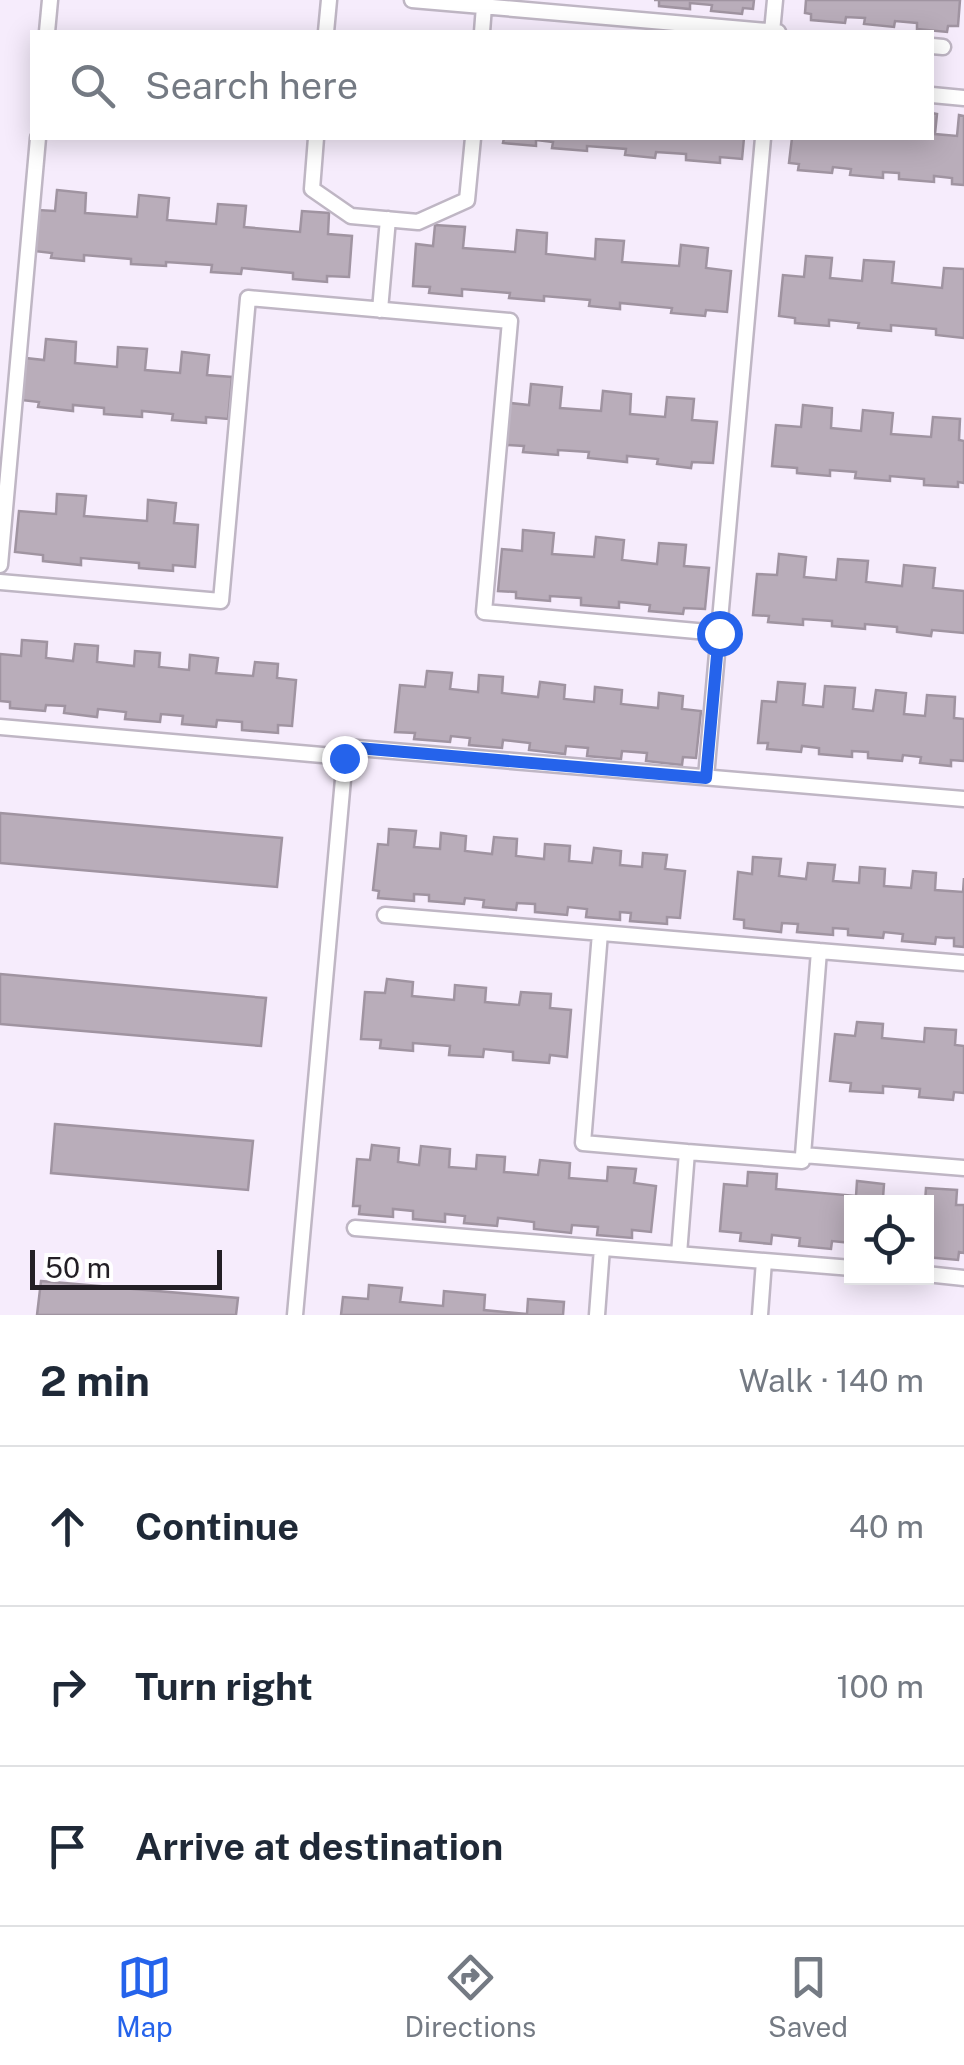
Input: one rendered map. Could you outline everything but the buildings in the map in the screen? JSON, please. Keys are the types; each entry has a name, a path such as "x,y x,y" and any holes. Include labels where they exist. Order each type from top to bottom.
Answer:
{"lane":[{"path":"47,30 50,0"},
{"path":"326,30 329,0"},
{"path":"412,0 752,30"},
{"path":"774,30 775,0"},
{"path":"482,30 484,6"},
{"path":"934,95 964,98"},
{"path":"0,565 38,140"},
{"path":"316,140 312,189 351,216 418,222 467,200 473,140"},
{"path":"706,777 763,140"},
{"path":"380,310 388,219"},
{"path":"0,582 220,601 248,298 510,321 484,612 719,633"},
{"path":"0,727 344,758"},
{"path":"295,1315 346,747 964,799"},
{"path":"385,916 964,963"},
{"path":"600,933 582,1143 687,1152 802,1161 820,951"},
{"path":"678,1254 687,1152"},
{"path":"802,1155 964,1168"},
{"path":"355,1228 844,1267"},
{"path":"596,1315 602,1248"},
{"path":"760,1315 764,1261"},
{"path":"934,1275 964,1278"}],"route":[{"path":"344,758 346,747 706,778 719,633"}]}
